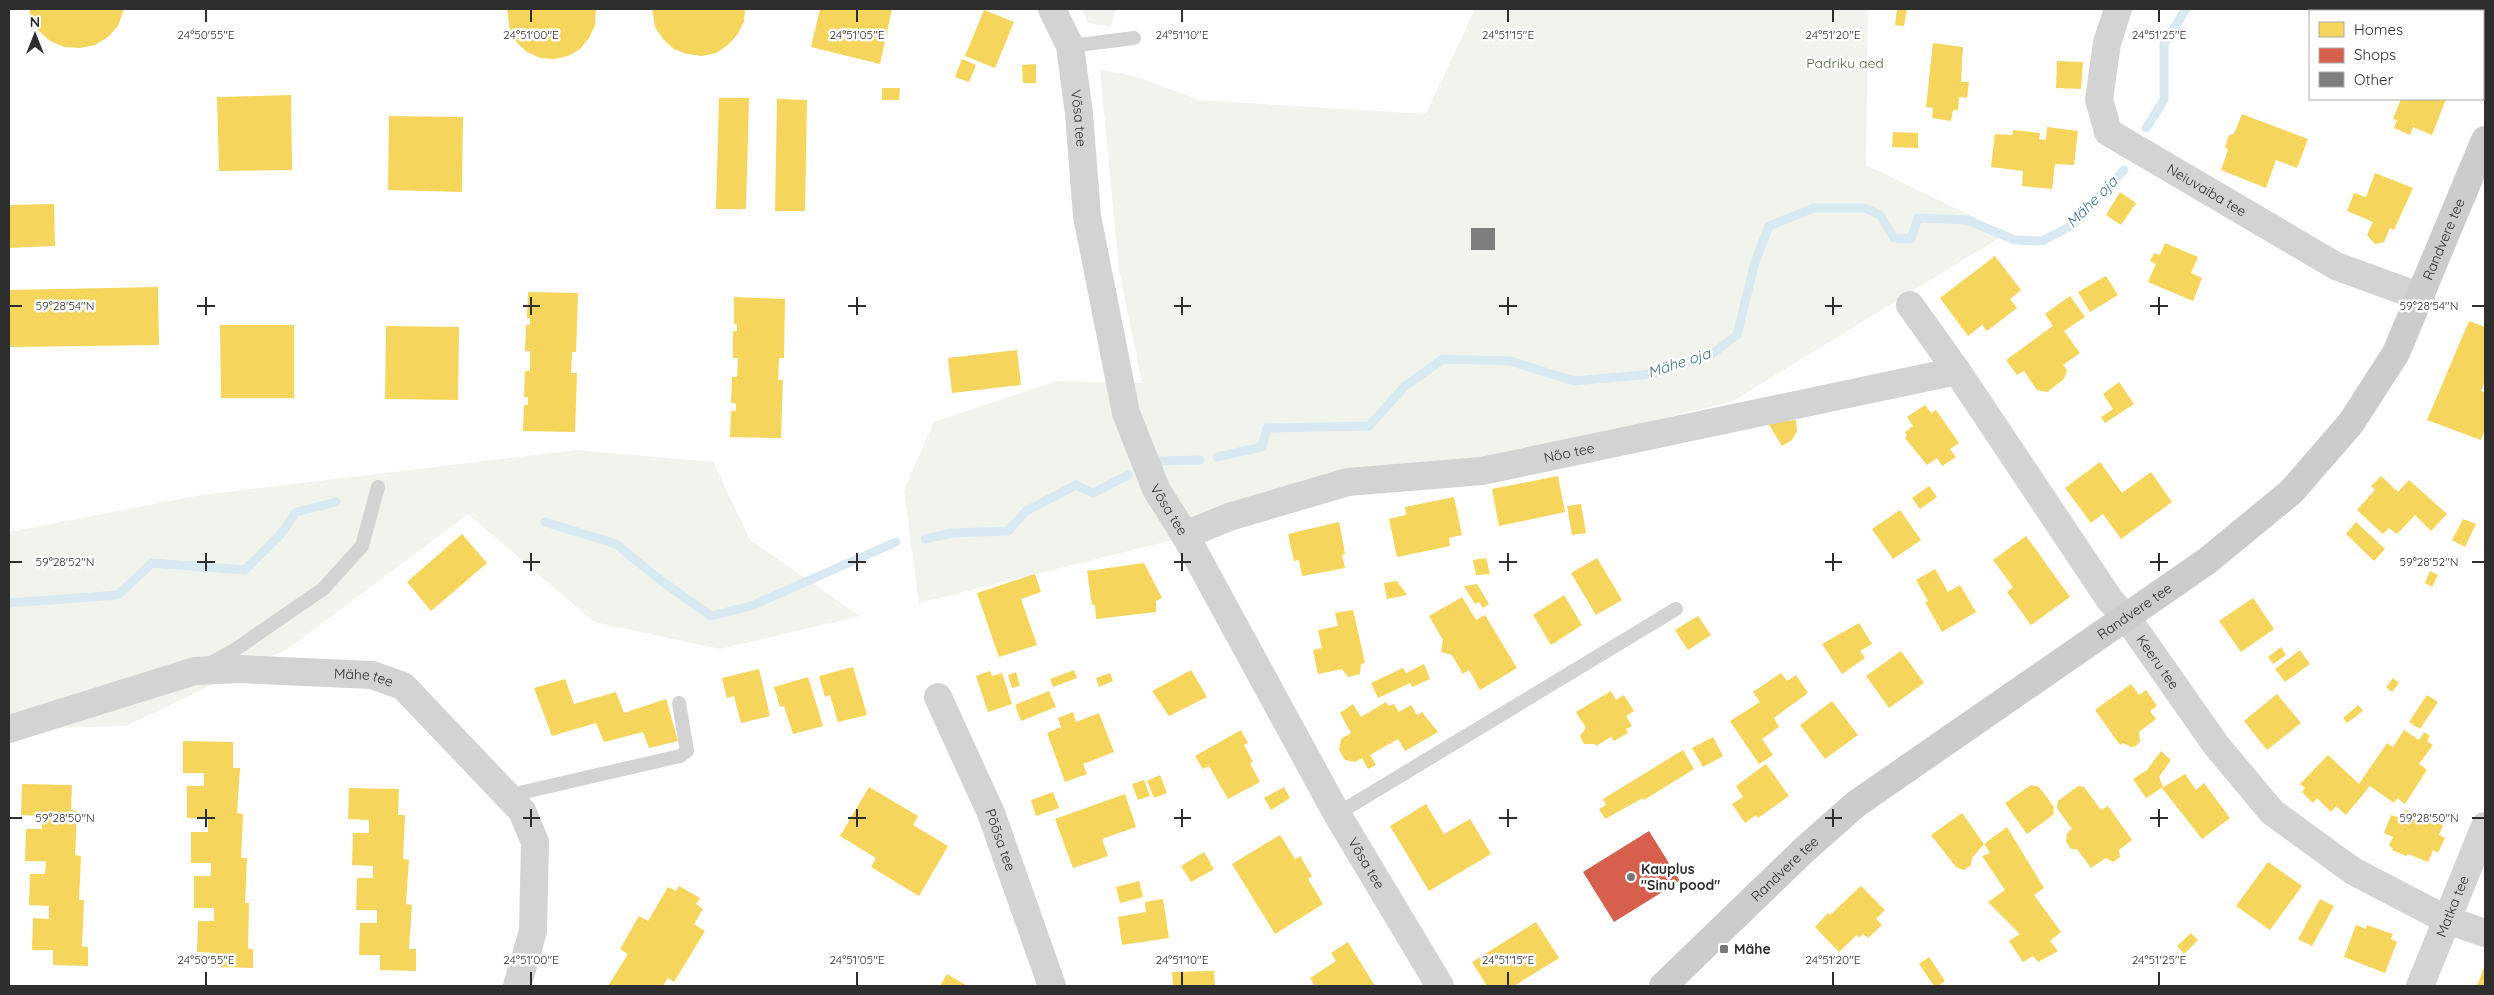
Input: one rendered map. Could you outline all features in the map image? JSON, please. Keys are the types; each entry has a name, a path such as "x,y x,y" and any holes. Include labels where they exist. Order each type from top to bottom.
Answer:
{"main road":[{"name":"Randvere tee","path":"1663,986 1804,850 1856,804 2207,561 2291,492 2351,423 2396,353 2485,140"}],"street":[{"name":"Võsa tee","path":"1052,9 1070,46 1079,114 1087,216 1126,413 1156,489 1185,535 1337,814 1440,986"},
{"name":"Neiuvaiba tee","path":"2118,9 2107,43 2099,99 2108,132 2336,266 2421,297"},
{"name":"Keeru tee","path":"1910,305 1957,371 2110,600 2126,618 2216,745 2272,812 2353,871 2447,920 2485,933"},
{"name":"Nõo tee","path":"1185,535 1229,517 1348,482 1482,471 1957,371"},
{"name":"Mähe tee","path":"9,729 195,671 239,669 372,674 403,686 522,811 535,842 533,931 516,986"},
{"name":"Põõsa tee","path":"938,697 991,813 1052,986"},
{"name":"Matka tee","path":"2420,986 2485,826"}],"lane":[{"path":"1070,46 1134,38"},
{"path":"195,671 236,649 323,589 362,546 378,486"},
{"path":"1337,814 1676,609"},
{"path":"507,796 680,756 687,751 687,743 679,703"}],"green space":[{"path":"1081,9 1116,9 1111,27 1088,23"},
{"name":"Padriku aed","path":"1475,9 1868,9 1866,165 2007,233 1733,401 919,603 904,490 934,422 1057,381 1142,383 1119,270 1100,70 1134,76 1199,100 1426,114"},
{"path":"576,450 713,462 750,540 860,616 720,649 594,622 468,514 289,648 126,726 9,729 9,532 201,495"}],"building: Homes":[{"path":"29,9 124,9 118,26 108,37 95,45 80,48 64,47 50,41 39,31 31,18"},
{"path":"507,9 596,9 595,25 589,38 580,49 568,56 554,59 540,58 527,52 517,43 510,31"},
{"path":"652,9 745,9 744,21 738,34 728,45 716,53 702,56 687,54 674,49 663,39 655,27"},
{"path":"820,9 892,9 880,64 811,47"},
{"path":"1897,9 1907,9 1904,26 1895,25"},
{"path":"2440,9 2485,9 2484,13 2484,10"},
{"path":"984,10 1014,22 995,68 965,56"},
{"path":"1933,43 1963,47 1961,82 1969,82 1967,98 1959,97 1958,110 1953,110 1951,121 1932,118 1933,108 1926,107"},
{"path":"962,59 976,65 969,82 955,77"},
{"path":"2057,61 2083,62 2081,89 2056,88"},
{"path":"1036,64 1036,83 1023,83 1022,65"},
{"path":"882,88 900,88 899,100 882,100"},
{"path":"291,95 292,170 219,171 217,97"},
{"path":"719,98 749,98 746,209 716,209"},
{"path":"777,99 807,100 805,211 775,211"},
{"path":"2401,100 2446,100 2432,135 2413,127 2410,135 2394,128 2397,120 2393,119"},
{"path":"2242,114 2308,139 2297,168 2276,160 2266,188 2221,170 2228,150 2225,147 2229,135 2234,134"},
{"path":"389,116 463,117 462,192 388,190"},
{"path":"2047,127 2078,131 2074,165 2055,164 2052,189 2022,186 2023,171 1991,167 1995,134 2012,135 2013,130 2040,133 2039,139 2046,140"},
{"path":"1893,132 1918,133 1918,148 1892,147"},
{"path":"2375,173 2413,188 2394,230 2390,228 2384,242 2375,244 2367,235 2373,222 2347,211 2354,193 2366,197"},
{"path":"2120,192 2136,203 2121,225 2106,215"},
{"path":"54,204 55,246 9,248 9,205"},
{"path":"2165,243 2198,257 2191,273 2202,278 2193,301 2148,282 2156,264 2150,261 2154,253 2160,255"},
{"path":"1995,256 2021,290 2010,299 2017,308 1987,331 1982,325 1968,336 1940,298"},
{"path":"2106,276 2118,295 2090,312 2078,292"},
{"path":"158,287 159,345 9,347 9,290"},
{"path":"528,292 578,293 576,352 572,352 571,373 577,373 575,432 523,431 524,405 528,405 528,397 524,397 525,371 530,371 530,351 525,351 526,325 530,325 530,318 527,318"},
{"path":"2070,296 2085,317 2064,331 2080,353 2063,365 2067,370 2064,379 2047,392 2037,390 2024,371 2017,375 2006,360 2053,326 2045,314"},
{"path":"734,297 785,299 784,358 779,358 778,380 783,380 781,438 730,437 731,411 736,411 736,403 731,403 732,377 737,377 738,358 733,358 733,331 737,331 737,324 734,324"},
{"path":"2469,321 2485,327 2485,381 2481,391 2485,392 2485,430 2481,440 2427,420"},
{"path":"220,325 294,325 294,398 221,398"},
{"path":"386,326 459,327 458,400 385,399"},
{"path":"1017,350 1021,385 952,393 948,358"},
{"path":"2119,382 2134,404 2105,423 2101,417 2113,409 2103,394"},
{"path":"1925,405 1931,413 1936,410 1959,443 1950,449 1956,457 1942,466 1937,458 1927,465 1905,438 1907,436 1905,432 1913,426 1907,417"},
{"path":"1796,420 1797,431 1792,440 1782,446 1768,423"},
{"path":"2100,462 2122,493 2151,472 2172,502 2121,539 2103,514 2091,523 2065,488"},
{"path":"1558,476 1565,512 1499,526 1492,489"},
{"path":"2381,476 2398,492 2409,480 2447,514 2431,531 2415,515 2397,534 2389,528 2383,534 2357,510 2375,490 2371,486"},
{"path":"1929,486 1937,497 1920,509 1912,498"},
{"path":"1454,497 1462,535 1449,538 1450,546 1397,557 1389,519 1406,515 1405,507"},
{"path":"1581,504 1586,533 1572,535 1567,506"},
{"path":"1900,510 1921,540 1893,559 1872,529"},
{"path":"2463,519 2476,524 2465,547 2452,540"},
{"path":"1339,522 1345,554 1342,555 1345,568 1302,576 1299,560 1294,561 1288,534"},
{"path":"2356,522 2385,549 2374,561 2346,534"},
{"path":"462,534 487,563 431,611 407,582"},
{"path":"2026,536 2070,597 2031,625 2007,592 2013,587 1993,560"},
{"path":"1486,558 1490,574 1476,575 1473,560"},
{"path":"1597,558 1622,600 1596,615 1571,573"},
{"path":"1144,563 1162,598 1156,601 1156,612 1096,619 1095,605 1092,605 1087,571"},
{"path":"1935,569 1948,592 1960,585 1976,612 1942,632 1925,602 1928,601 1916,580"},
{"path":"2430,571 2438,575 2432,587 2425,583"},
{"path":"1035,574 1041,592 1021,599 1037,645 999,657 977,593"},
{"path":"1397,581 1407,595 1387,599 1384,583"},
{"path":"1477,584 1489,604 1483,608 1479,602 1475,604 1464,586"},
{"path":"1564,595 1582,625 1551,645 1533,615"},
{"path":"1462,597 1476,620 1485,615 1517,668 1480,690 1469,670 1463,674 1452,655 1441,652 1443,640 1429,616"},
{"path":"2253,598 2274,629 2241,652 2219,621"},
{"path":"1353,610 1365,663 1361,664 1360,674 1348,677 1342,669 1318,674 1313,650 1322,648 1318,630 1338,626 1335,613"},
{"path":"1698,616 1711,635 1688,650 1675,630"},
{"path":"1859,623 1872,644 1860,651 1865,658 1842,674 1822,644"},
{"path":"2281,647 2286,655 2273,664 2268,657"},
{"path":"2300,650 2310,664 2285,682 2275,669"},
{"path":"1901,651 1924,683 1889,708 1866,676"},
{"path":"1424,664 1430,679 1412,687 1410,683 1378,698 1371,683 1403,668 1406,673"},
{"path":"853,667 867,715 838,722 830,695 825,697 819,676"},
{"path":"759,669 770,716 741,723 734,696 727,698 722,678"},
{"path":"1074,670 1077,678 1053,687 1050,679"},
{"path":"1191,670 1207,697 1169,716 1152,691"},
{"path":"990,671 992,676 1002,673 1012,704 988,712 976,676"},
{"path":"1016,672 1020,686 1012,688 1008,675"},
{"path":"1110,673 1113,681 1099,687 1096,678"},
{"path":"1781,673 1787,681 1796,675 1808,693 1774,718 1779,727 1762,739 1773,755 1759,764 1730,721 1760,702 1753,692"},
{"path":"808,677 823,726 793,734 784,706 780,707 774,687"},
{"path":"2393,678 2399,683 2392,692 2386,687"},
{"path":"565,679 574,704 616,692 624,713 666,699 678,741 649,748 643,732 604,742 596,723 552,736 534,688"},
{"path":"2131,684 2139,695 2146,690 2157,706 2150,711 2156,719 2139,732 2140,741 2136,746 2131,747 2123,743 2120,745 2095,710"},
{"path":"1049,691 1056,707 1021,721 1015,705"},
{"path":"1611,691 1616,700 1624,695 1634,711 1626,716 1632,726 1626,729 1628,733 1614,741 1611,737 1596,746 1595,744 1584,744 1580,736 1586,728 1576,712"},
{"path":"2277,694 2301,723 2267,750 2244,721"},
{"path":"2427,695 2438,702 2420,729 2409,722"},
{"path":"1832,701 1858,735 1825,759 1800,725"},
{"path":"1386,702 1389,706 1394,704 1399,712 1411,705 1417,715 1422,712 1438,732 1405,751 1398,739 1370,755 1376,765 1368,769 1362,758 1355,762 1345,760 1339,750 1341,739 1351,733 1340,713 1353,704 1361,717"},
{"path":"2358,705 2363,711 2347,723 2343,718"},
{"path":"1073,712 1076,722 1099,713 1114,752 1083,764 1087,774 1065,782 1047,733 1061,727 1058,718"},
{"path":"1241,730 1248,743 1244,745 1253,762 1250,763 1260,782 1228,799 1209,766 1203,769 1195,756"},
{"path":"2404,730 2419,740 2424,732 2430,736 2427,741 2433,745 2419,764 2427,770 2405,804 2397,798 2394,803 2370,786 2346,815 2336,806 2331,812 2317,798 2313,803 2302,792 2305,788 2300,784 2328,755 2359,784 2387,743 2393,747"},
{"path":"1713,737 1723,756 1703,767 1692,748"},
{"path":"183,741 233,742 233,768 240,768 237,813 243,814 241,858 247,858 245,903 249,903 248,949 253,949 253,968 218,967 218,953 197,952 198,921 214,921 214,908 194,908 194,876 211,876 211,863 191,863 191,832 208,832 208,818 187,818 187,786 204,786 204,773 183,773"},
{"path":"1683,750 1694,769 1644,800 1643,798 1605,819 1599,809 1606,805 1603,799"},
{"path":"2161,751 2171,760 2159,777 2163,787 2146,798 2133,779 2147,770"},
{"path":"1766,764 1789,796 1758,818 1756,815 1745,823 1732,804 1743,797 1736,786"},
{"path":"2185,774 2196,790 2204,783 2230,818 2202,839 2162,788"},
{"path":"1160,775 1167,793 1154,798 1147,781"},
{"path":"1144,780 1150,796 1138,800 1132,784"},
{"path":"22,784 72,785 71,810 77,811 75,855 81,856 79,900 84,900 82,947 88,947 88,966 53,965 53,950 32,950 33,918 49,919 49,906 29,905 30,874 45,874 46,861 25,861 26,829 42,829 42,816 21,815"},
{"path":"2031,785 2039,787 2054,807 2053,815 2027,834 2005,803"},
{"path":"2078,786 2084,787 2101,810 2108,806 2132,840 2119,850 2120,857 2113,862 2106,858 2091,868 2077,849 2071,849 2066,842 2067,833 2072,829 2057,808 2058,801"},
{"path":"869,787 918,816 913,825 948,846 919,896 871,867 876,858 840,836"},
{"path":"1284,787 1290,798 1271,810 1264,798"},
{"path":"349,788 399,789 398,815 405,815 403,859 409,860 406,904 412,905 409,949 416,949 416,971 380,970 380,955 359,955 360,923 377,923 377,910 356,910 357,878 373,878 373,866 352,865 353,833 369,833 369,820 348,819"},
{"path":"1053,792 1059,808 1036,816 1031,800"},
{"path":"1125,794 1136,827 1102,839 1108,856 1073,868 1055,819"},
{"path":"1426,804 1444,834 1470,819 1491,854 1429,891 1390,826"},
{"path":"2406,810 2443,825 2439,835 2445,838 2438,853 2433,850 2428,862 2408,854 2406,856 2392,850 2393,848 2389,846 2393,837 2384,833 2391,815 2402,819"},
{"path":"1962,813 1984,844 1972,858 1971,865 1964,870 1956,867 1931,835"},
{"path":"2007,827 2044,888 2034,895 2061,932 2050,941 2058,951 2038,962 2033,956 2023,962 2009,941 2020,934 1988,902 2005,890 1982,856 1990,853 1984,844"},
{"path":"1280,835 1295,859 1300,856 1312,876 1308,879 1323,904 1275,934 1232,864"},
{"path":"1204,852 1214,869 1191,882 1181,866"},
{"path":"2268,862 2302,886 2270,930 2236,906"},
{"path":"1139,881 1143,897 1120,903 1116,887"},
{"path":"679,886 700,898 696,904 703,909 694,924 705,931 674,982 668,978 663,986 608,986 628,954 620,949 639,916 648,921 668,887 676,891"},
{"path":"1861,886 1885,910 1876,919 1882,925 1868,938 1863,934 1859,938 1857,935 1839,952 1815,927 1828,913 1830,915"},
{"path":"1163,899 1169,938 1122,945 1118,917 1146,912 1145,902"},
{"path":"2320,899 2334,906 2312,946 2298,939"},
{"path":"1536,922 1559,958 1514,986 1487,986 1472,962"},
{"path":"2356,925 2366,929 2367,925 2393,934 2391,939 2397,942 2385,973 2344,957"},
{"path":"2191,933 2198,940 2184,954 2177,946"},
{"path":"1348,942 1375,986 1315,986 1310,978 1336,961 1331,953"},
{"path":"1929,957 1945,981 1938,986 1934,986 1919,964"},
{"path":"2485,965 2485,986 2477,986"},
{"path":"1214,971 1215,986 1173,986 1172,972"},
{"path":"947,974 967,986 940,986"}],"building: Shops":[{"name":"Kauplus \"Sinu pood\"","path":"1649,831 1680,881 1614,922 1583,872"}],"building: Other":[{"path":"1471,228 1495,228 1495,250 1471,250"}],"waterway":[{"path":"2146,128 2164,100 2164,44 2186,9"},
{"name":"Mähe oja","path":"1217,457 1262,447 1267,428 1369,426 1405,386 1443,359 1510,361 1574,381 1653,374 1712,354 1737,335 1755,262 1769,226 1814,208 1865,208 1880,215 1894,238 1911,239 1918,218 1967,220 2015,240 2042,241 2071,226 2124,170"},
{"name":"Mähe oja","path":"1161,461 1200,460"},
{"path":"925,539 952,533 1008,531 1026,511 1076,485 1093,493 1128,475"},
{"path":"9,603 118,595 152,563 245,570 280,535 296,512 336,502"},
{"path":"545,522 616,544 659,579 711,616 751,606 896,542"}],"place":[{"name":"Kauplus \"Sinu pood\"","path":"1631,877"},
{"name":"Mähe","path":"1724,949"}]}
